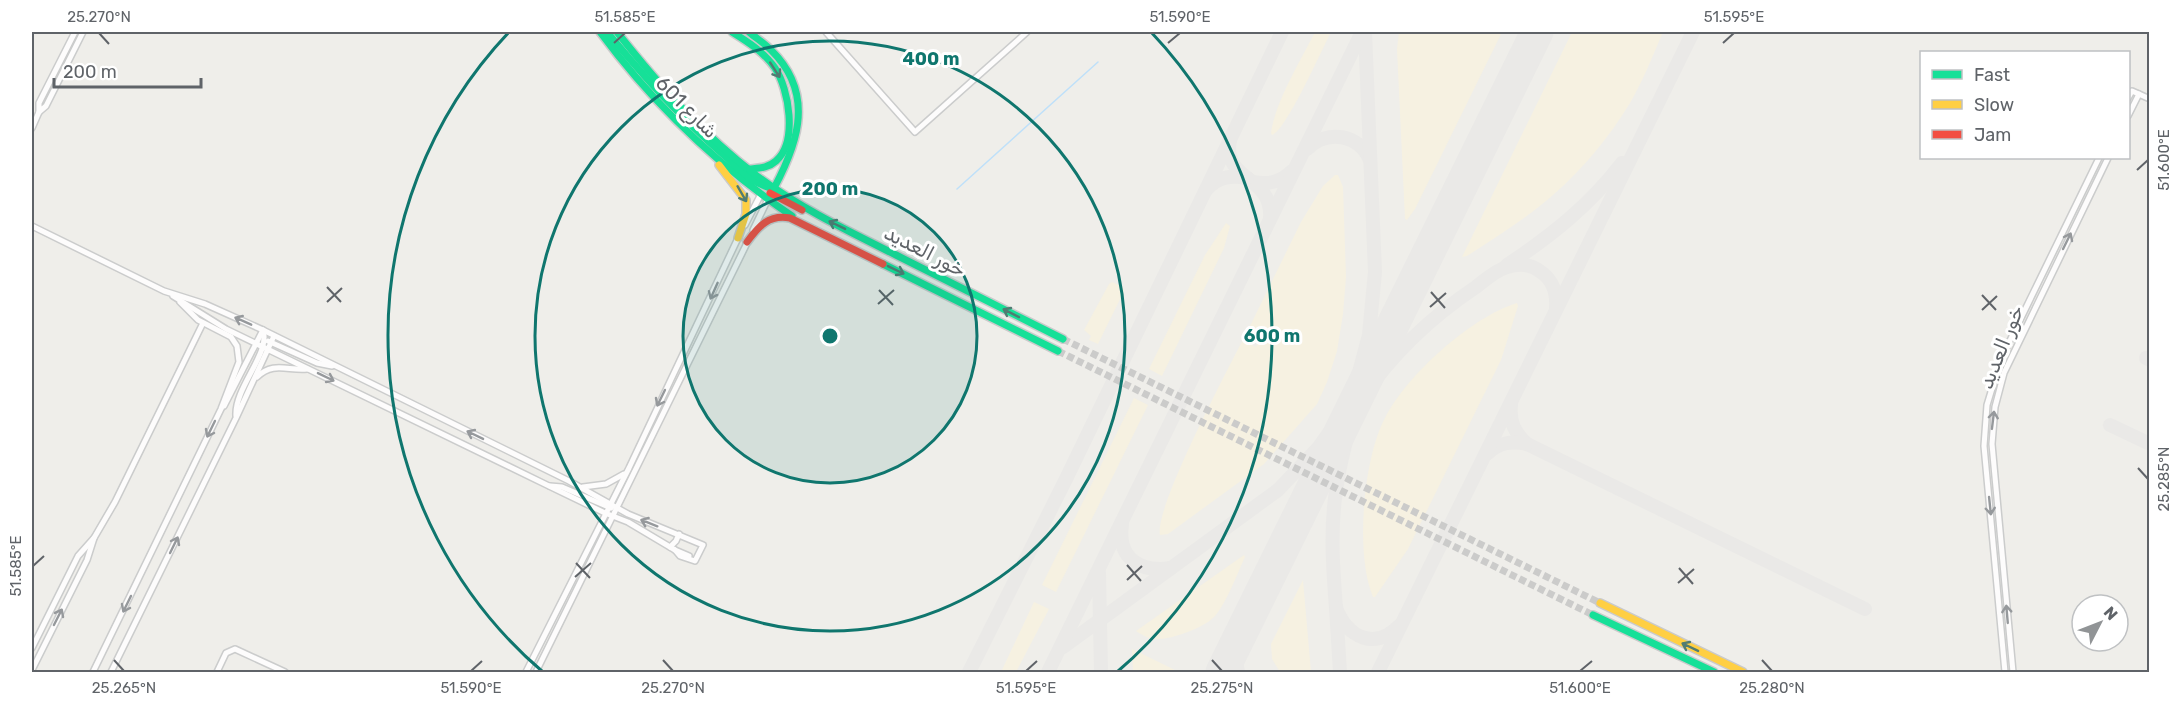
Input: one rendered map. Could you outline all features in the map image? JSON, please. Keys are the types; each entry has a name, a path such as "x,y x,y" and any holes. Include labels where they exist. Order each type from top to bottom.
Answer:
{"main road":[{"name":"شارع 601","path":"600,32 654,99 714,158 760,194"},
{"path":"607,32 655,90 699,134 754,181 765,187 806,225"},
{"name":"شارع 601","path":"617,32 681,108 772,194"},
{"path":"732,32 755,47 772,64 784,84 789,108 789,132 779,158 764,169 747,168"},
{"path":"749,32 767,44 782,61 793,81 799,103 798,134 790,158 772,194"},
{"path":"714,158 746,200 746,214 738,238"},
{"path":"760,194 772,194"},
{"name":"خور العديد","path":"772,194 795,208 811,212 1063,339"},
{"path":"747,242 759,226 770,217 783,216 806,225 1058,351"},
{"path":"1600,603 1743,672"},
{"path":"1593,615 1714,672"}],"street":[{"path":"32,128 39,112 39,103 75,32"},
{"path":"39,112 46,106 83,32"},
{"path":"826,32 915,132 1027,32"},
{"path":"2130,94 2132,90 2150,99"},
{"path":"2130,112 2139,94"},
{"name":"خور العديد","path":"2005,672 1984,446 1987,405 2001,359 2099,159"},
{"name":"خور العديد","path":"2013,672 1992,444 1995,407 2008,363 2108,159"},
{"path":"526,672 626,473 760,194"},
{"path":"536,672 772,194"},
{"path":"32,226 164,291 226,329 317,363 334,366"},
{"path":"164,291 205,304 263,330 580,487 608,508 612,516 636,526 695,561 703,545 642,520 618,507 608,508 549,486 309,369 265,344"},
{"path":"93,672 221,409 237,367 238,351 234,341 226,334 203,323 190,313 180,300"},
{"path":"32,648 78,556 94,538 115,502 203,323"},
{"path":"111,672 254,380 265,344 263,330"},
{"path":"221,409 265,344 274,336"},
{"path":"236,418 237,400 265,344"},
{"path":"254,380 265,370 274,367 309,369"},
{"path":"580,487 606,484 626,473"},
{"path":"672,549 679,534"},
{"path":"32,670 87,560 94,538"},
{"path":"542,659 544,648 565,605 566,601 562,598"},
{"path":"216,672 226,653 235,649 285,672"}],"sand":[{"path":"1315,32 1331,32 1286,120 1272,135 1274,120 1283,94"},
{"path":"1399,32 1502,32 1415,209 1407,220 1405,219 1397,49"},
{"path":"1572,32 1663,32 1630,103 1605,140 1585,163 1533,212 1467,256 1462,257"},
{"path":"1338,175 1343,187 1346,277 1337,351 1317,404 1264,464 1168,534 1160,535 1161,520 1180,468 1210,404 1247,332 1254,335 1252,345 1256,347 1259,341 1264,340 1265,336 1250,326 1301,222 1323,186"},
{"path":"1226,223 1230,226 1224,248 1162,376 1149,369 1205,255"},
{"path":"1112,282 1123,287 1124,291 1098,344 1089,340 1091,336 1084,330"},
{"path":"1517,303 1501,360 1408,549 1373,597 1367,579 1364,557 1364,507 1371,457 1385,418 1408,384 1442,350 1480,321"},
{"path":"1134,398 1148,405 1056,592 1042,585"},
{"path":"1244,555 1228,596 1210,621 1186,633 1168,638 1153,639 1136,631"},
{"path":"1303,580 1311,672 1280,672 1272,659 1271,644"},
{"path":"1034,602 1049,609 1016,672 1001,672"},
{"path":"1132,649 1175,670 1176,672 1133,672"}],"waterway":[{"path":"957,189 1098,62"}],"taxiway":[{"path":"969,672 1066,479 1282,32"},
{"path":"1048,672 1362,32"},
{"path":"1353,395 1369,335 1375,272 1365,32"},
{"path":"1378,672 1693,32"},
{"path":"1307,149 1324,139 1342,137 1358,144 1370,160"},
{"path":"1230,140 1233,164 1264,194 1269,204 1270,218"},
{"path":"1507,265 1569,219 1597,193 1622,163"},
{"path":"1253,182 1274,182 1284,178 1292,171"},
{"path":"1206,190 1224,178 1247,178"},
{"path":"1362,398 1400,351 1428,323 1503,268 1525,265 1541,272 1549,279 1553,288 1556,308"},
{"path":"2146,358 2150,360"},
{"path":"1063,647 1278,490 1318,448 1362,387"},
{"path":"1336,608 1333,550 1334,506 1342,456 1358,400"},
{"path":"1511,405 1514,427 1527,444 1865,609"},
{"path":"2110,425 2150,444"},
{"path":"1488,453 1506,443 1527,444"},
{"path":"1122,525 1123,546 1133,561 1150,568 1171,568"},
{"path":"1099,573 1101,672"},
{"path":"1340,672 1336,608 1348,627 1363,637 1381,638 1400,625"},
{"path":"1238,672 1236,661 1239,637"}],"runway":[{"path":"1222,672 1537,32"}],"tunnel":[{"path":"1063,339 1600,603"},
{"path":"1058,351 1593,615"}],"traffic: fast":[{"path":"600,32 642,84 688,132 738,176 792,216"},
{"path":"607,32 693,127 747,176 759,184 772,188"},
{"path":"617,32 649,71 700,126 718,144 773,188 842,228 1063,339"},
{"path":"732,32 771,62 780,77 789,115 789,129 783,152 770,165 750,169"},
{"path":"749,32 771,50 786,68 794,86 798,104 798,123 794,142 787,162 768,199"},
{"path":"883,264 1058,351"},
{"path":"1593,615 1714,672"}],"traffic: slow":[{"path":"719,165 746,200 746,214 738,238"},
{"path":"1600,603 1743,672"}],"traffic: jam":[{"path":"770,193 802,210"},
{"path":"747,242 765,222 776,218 790,218 883,264"}]}
